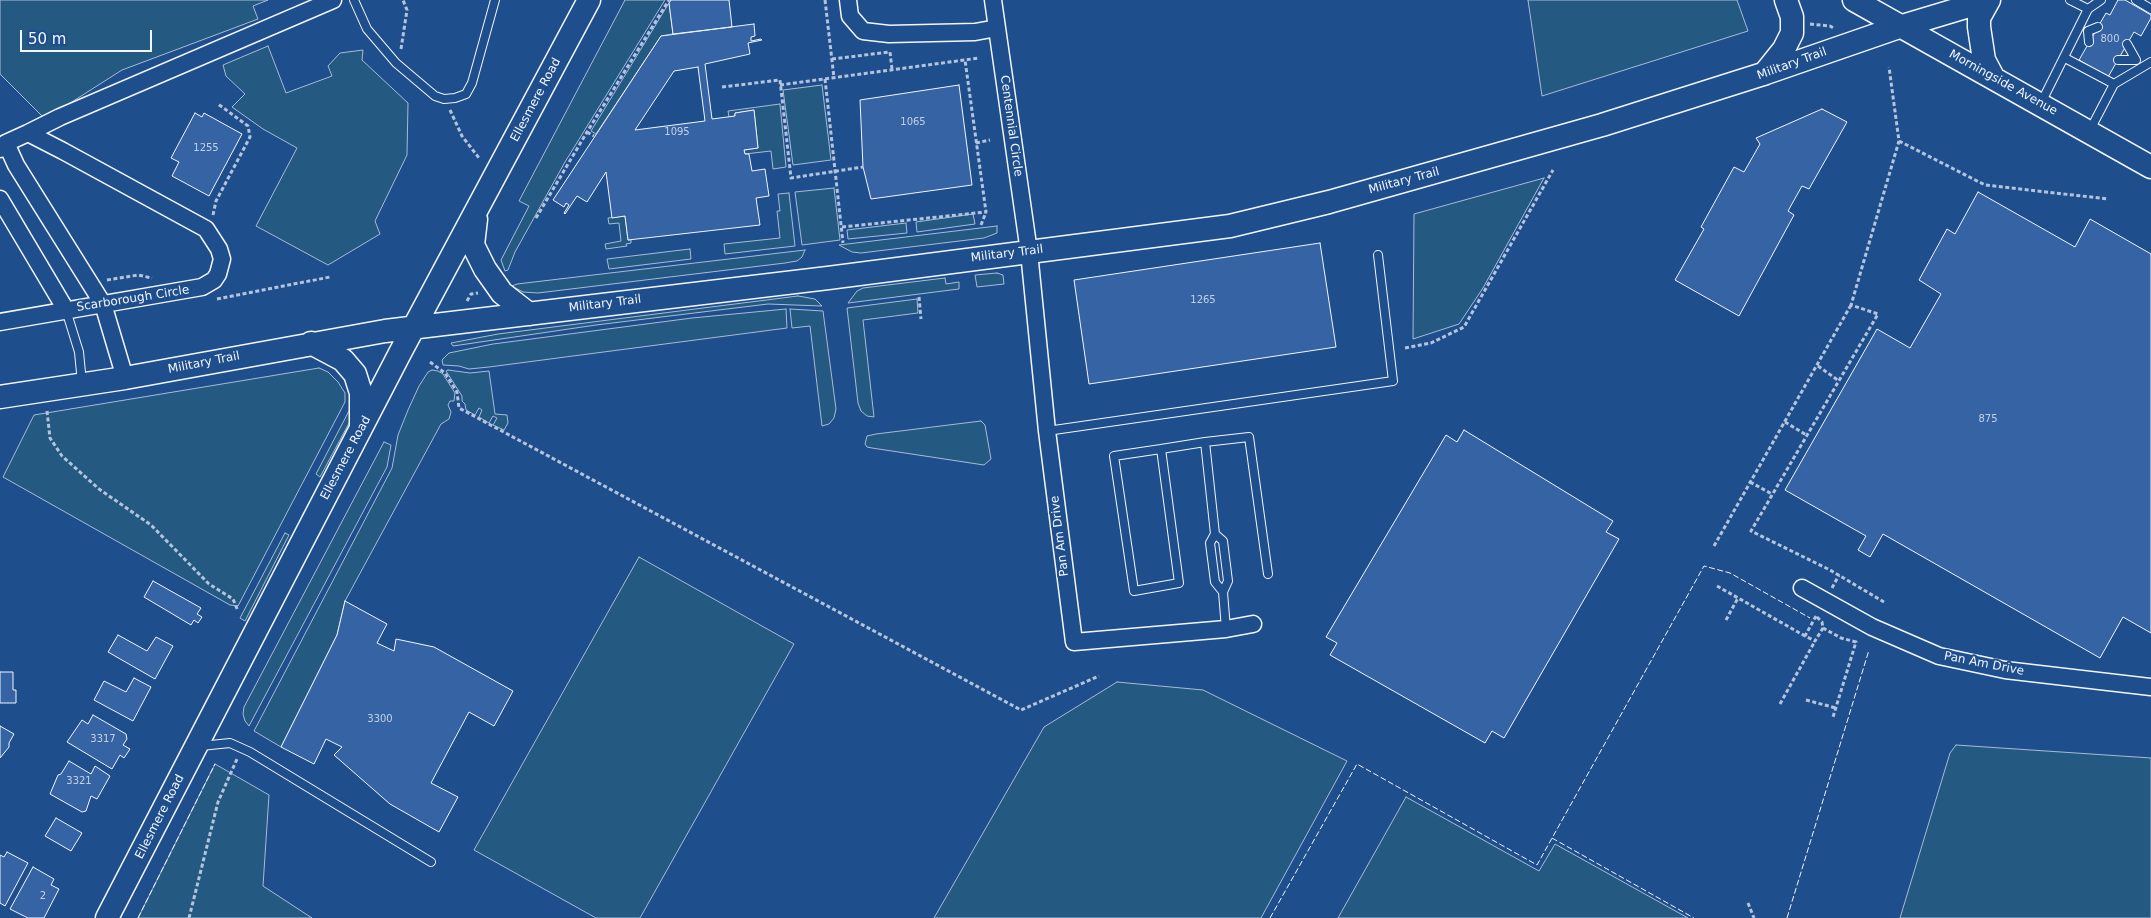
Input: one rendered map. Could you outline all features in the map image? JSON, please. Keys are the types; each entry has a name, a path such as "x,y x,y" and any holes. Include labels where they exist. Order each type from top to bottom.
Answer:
{"street":[{"path":"125,378 103,304 22,173 3,146 60,117 333,0"},
{"name":"Ellesmere Road","path":"107,918 414,327 589,0"},
{"path":"848,0 850,16 863,31 889,34 975,32 997,28"},
{"name":"Centennial Circle","path":"993,0 1029,252"},
{"path":"1763,74 1784,49 1792,34 1792,17 1786,0"},
{"name":"Morningside Avenue","path":"1854,0 2151,168"},
{"path":"1989,0 1979,18 1979,27 1984,60 1993,77"},
{"name":"Military Trail","path":"0,397 125,378 311,343 414,327 1230,226 1311,206 1602,125 1763,74 1899,27 1956,5 1989,0"},
{"name":"Scarborough Circle","path":"0,199 66,310 202,288 214,280 218,274 222,259 219,249 206,229 28,134"},
{"path":"476,213 474,245 485,269 502,293 529,314"},
{"name":"Pan Am Drive","path":"1029,252 1047,431 1074,642 1253,624"},
{"path":"0,322 66,310"},
{"path":"311,343 343,360 355,374 361,393 361,431"},
{"name":"Pan Am Drive","path":"1802,588 1872,628 1940,656 2006,670 2151,687"}],"lane":[{"path":"354,0 366,29 396,63 435,96 444,99 466,94 495,0"},
{"path":"2070,0 2088,10"},
{"path":"2040,104 2088,10 2101,0"},
{"path":"2136,0 2151,9"},
{"path":"2088,31 2098,26"},
{"path":"2080,27 2088,31"},
{"path":"2088,31 2089,42"},
{"path":"2127,44 2136,60"},
{"path":"2065,58 2114,84"},
{"path":"2118,60 2136,60 2148,64"},
{"path":"2089,132 2114,84 2148,64"},
{"path":"1047,431 1392,381 1378,255"},
{"path":"66,310 79,352 82,384"},
{"path":"1161,449 1179,583 1134,591 1114,456 1205,442 1249,437 1268,574"},
{"path":"1205,442 1215,534 1210,543 1215,582 1223,592"},
{"path":"1215,534 1223,541 1228,582 1223,592 1226,628"},
{"path":"196,747 230,743 250,752 431,862"}],"path":[{"path":"400,50 407,10 403,0"},
{"path":"536,218 669,0"},
{"path":"825,0 834,78"},
{"path":"1803,24 1830,26 1836,24"},
{"path":"1830,26 1837,30"},
{"path":"832,59 890,52 892,69"},
{"path":"780,85 979,58"},
{"path":"965,60 986,212 981,226"},
{"path":"1714,546 1851,305 1899,141 1890,67"},
{"path":"825,79 843,243"},
{"path":"722,87 780,80 791,178 863,167"},
{"path":"444,99 462,136 478,158"},
{"path":"213,215 216,201 250,137 248,126 218,104"},
{"path":"587,132 594,136"},
{"path":"976,143 990,140"},
{"path":"1899,141 1985,185 2108,199"},
{"path":"1405,348 1431,343 1464,327 1553,170"},
{"path":"842,226 986,212"},
{"path":"465,294 471,294"},
{"path":"919,297 921,319"},
{"path":"1851,305 1878,314 1751,531 1839,575 1884,602"},
{"path":"430,362 445,373 457,392 459,408 1021,710 1099,676"},
{"path":"1818,366 1840,381"},
{"path":"47,411 50,438 62,456 99,490 151,525 209,584 233,599 238,611"},
{"path":"1786,422 1808,436"},
{"path":"1750,482 1772,494"},
{"path":"1805,636 1839,575"},
{"path":"1717,586 1815,641"},
{"path":"1726,620 1738,598"},
{"path":"1780,704 1823,628 1822,622 1816,616"},
{"path":"1823,628 1841,638 1856,642 1833,717"},
{"path":"1806,700 1836,708"},
{"path":"189,918 218,802 241,749"},
{"path":"1748,903 1754,918"}],"shaded area":[{"path":"0,0 268,0 253,6 258,19 122,70 45,119 0,74"},
{"path":"625,0 665,0 565,162 515,252 508,270 505,271 501,260 529,206 519,201"},
{"path":"1528,0 1737,0 1748,31 1542,96"},
{"path":"669,3 673,34 661,36 596,134 591,131"},
{"path":"268,46 286,93 332,76 328,66 340,53 363,50 362,60 408,103 407,155 375,221 380,234 328,265 256,226 297,148 263,129 232,107 245,94 226,76 223,65"},
{"path":"822,85 831,160 793,165 783,90"},
{"path":"780,104 786,167 773,169 771,151 745,154 744,150 758,148 754,110 735,113 735,116 729,117 728,111"},
{"path":"1544,178 1483,288 1459,324 1413,339 1414,214"},
{"path":"834,188 840,240 802,245 795,192"},
{"path":"789,193 795,246 725,254 724,244 780,238 777,211 780,211 778,194"},
{"path":"973,214 975,224 917,232 916,222"},
{"path":"625,216 628,240 631,240 631,243 626,244 627,246 606,249 605,244 621,241 619,223 609,224 608,218"},
{"path":"906,223 907,233 848,239 847,230"},
{"path":"997,226 997,233 984,238 861,253 852,252 839,245"},
{"path":"690,249 691,259 609,269 607,259"},
{"path":"805,250 802,257 797,261 785,263 538,293 523,292 512,286 517,284"},
{"path":"997,273 1003,275 1004,284 977,287 975,275"},
{"path":"945,278 946,284 959,282 959,289 848,303 857,291 863,288"},
{"path":"798,296 815,299 822,306 768,304 596,325 453,346 451,343 498,334"},
{"path":"917,299 918,313 863,320 874,417 867,416 861,411 858,403 847,308"},
{"path":"786,309 787,328 469,369 443,365 442,360 449,353 493,344 692,318"},
{"path":"790,309 823,311 836,409 834,418 829,424 822,426 810,326 792,328"},
{"path":"319,368 328,372 338,382 345,393 345,402 238,606 230,605 3,477 34,415"},
{"path":"432,370 443,374 455,393 454,401 450,401 448,405 451,412 449,419 441,424 345,601 337,635 281,747 254,731 392,468 398,435 408,410 419,386 428,372"},
{"path":"446,371 470,373 489,371 495,414 507,415 508,423 504,430 493,425 497,418 493,416 489,423 479,417 482,410 479,408 475,415 466,410 462,396"},
{"path":"350,409 355,412 320,477 316,474"},
{"path":"981,421 985,425 991,459 984,465 872,448 867,447 865,444 867,436 876,434"},
{"path":"384,442 391,445 387,467 249,726 243,714 244,707"},
{"path":"285,533 289,535 245,621 240,618"},
{"path":"639,557 794,644 640,918 596,918 474,850"},
{"path":"1117,682 1203,690 1347,761 1261,918 934,918 1044,727"},
{"path":"1956,745 2151,758 2151,918 1900,918 1950,753"},
{"path":"215,764 269,795 263,886 312,918 138,918"},
{"path":"1406,797 1539,871 1555,844 1688,918 1338,918"}],"building":[{"path":"671,0 729,0 732,27 673,34 669,3"},
{"path":"2118,0 2125,0 2151,15 2151,18 2141,36 2134,32 2108,77 2079,60 2106,13 2110,15"},
{"path":"754,24 755,36 751,37 751,41 762,40 748,43 750,54 705,64 712,119 735,116 735,113 754,110 758,148 744,150 745,154 749,154 752,171 765,169 769,196 756,198 760,225 628,240 625,216 612,218 606,172 587,202 577,196 565,214 569,205 566,203 564,207 553,200 661,36","holes":["698,67 705,121 635,130 674,71"]},
{"path":"959,85 972,185 871,199 863,167 860,100"},
{"path":"1822,109 1847,122 1809,189 1802,186 1788,211 1794,215 1739,316 1675,280 1704,229 1701,227 1734,167 1744,172 1760,144 1756,138"},
{"path":"195,113 202,117 204,113 242,134 209,196 172,176 179,162 171,158"},
{"path":"1978,192 2075,247 2090,219 2151,254 2151,633 2123,617 2100,658 1883,534 1870,557 1858,550 1866,536 1785,490 1877,329 1910,348 1941,294 1919,280 1947,229 1955,234"},
{"path":"1320,243 1336,347 1089,384 1074,280"},
{"path":"1464,430 1613,521 1606,532 1619,539 1504,738 1492,731 1485,743 1330,655 1337,643 1326,637 1446,435 1457,442"},
{"path":"153,581 201,608 197,614 202,617 198,623 194,620 191,625 144,597"},
{"path":"345,601 387,624 377,643 394,651 396,639 434,647 513,691 494,726 469,712 431,783 458,797 439,832 390,804 334,755 342,747 326,739 314,764 281,747 337,635"},
{"path":"118,635 147,651 156,637 173,646 155,679 108,652"},
{"path":"0,672 13,672 13,690 16,690 16,703 0,703"},
{"path":"134,678 151,687 133,721 94,700 104,681 126,692"},
{"path":"93,715 126,734 127,739 123,745 130,749 124,758 120,755 112,769 67,742 82,720 88,724"},
{"path":"0,726 14,734 9,747 0,758"},
{"path":"69,761 91,774 95,766 110,776 97,799 91,796 86,811 82,812 50,794 58,775 61,774"},
{"path":"56,818 82,833 71,851 45,836"},
{"path":"7,852 28,863 5,906 0,903 0,855 4,857"},
{"path":"33,867 54,879 51,885 59,889 44,918 28,918 10,909"}],"fence":[{"path":"1270,918 1357,764 1537,865 1704,566 1730,573 1810,618"},
{"path":"1787,918 1869,650"},
{"path":"138,918 215,764"},
{"path":"1552,838 1694,918"}]}
